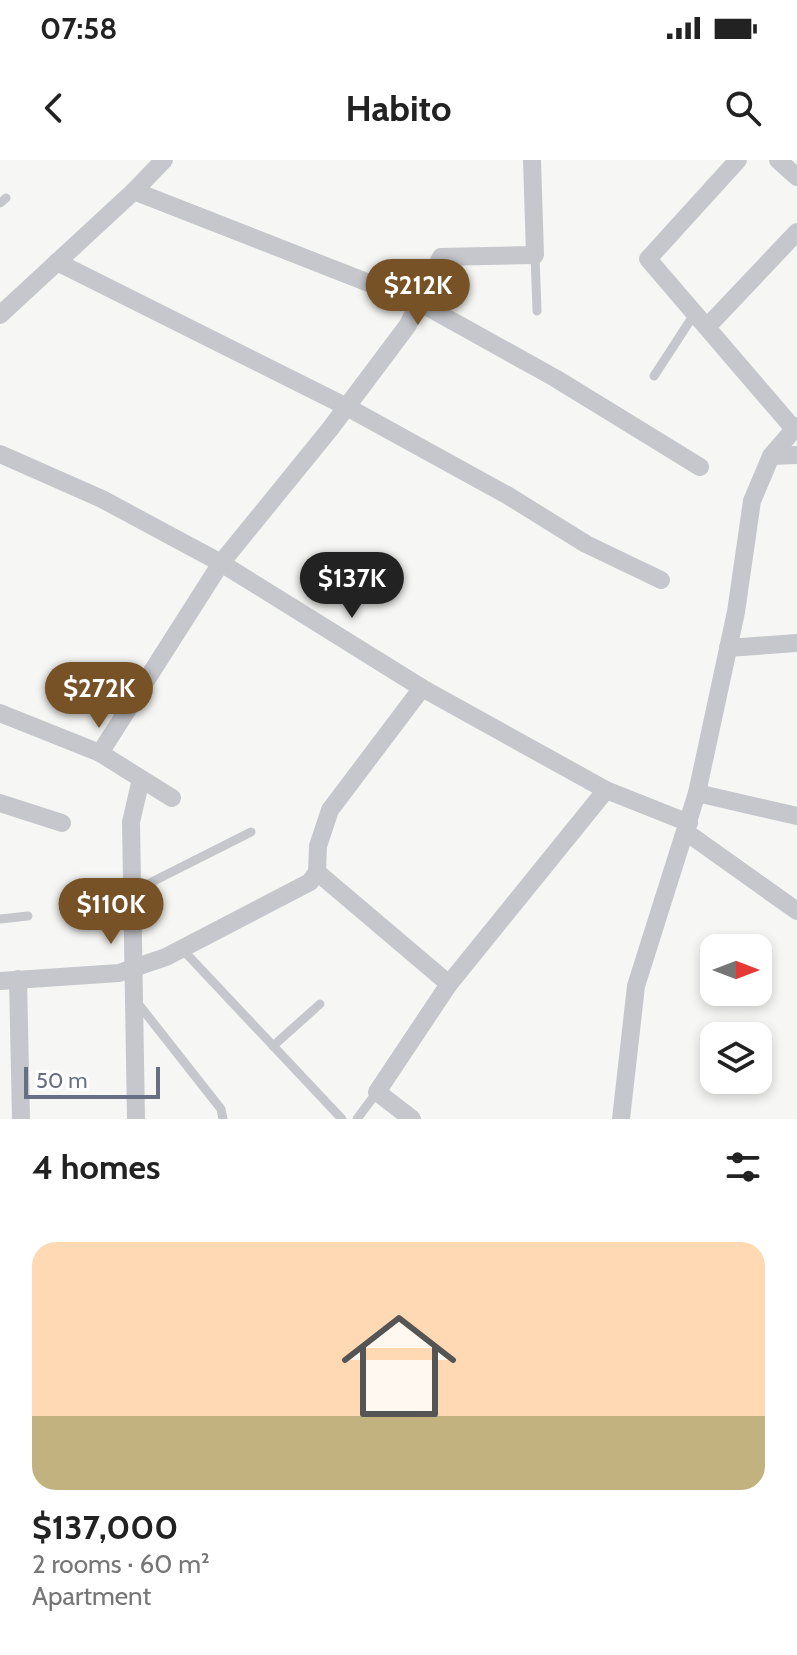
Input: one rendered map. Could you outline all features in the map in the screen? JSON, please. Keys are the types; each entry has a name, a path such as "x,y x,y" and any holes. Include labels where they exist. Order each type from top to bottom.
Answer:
{"street":[{"path":"0,315 164,160"},
{"path":"100,753 221,563 347,407 408,325 441,257 535,255 532,160"},
{"path":"621,1119 636,986 697,793 728,648 752,501 771,456 796,428 648,259 738,160"},
{"path":"778,160 797,177"},
{"path":"134,191 420,303 555,378 700,467"},
{"path":"701,320 797,232"},
{"path":"57,262 347,407 507,495 586,544 661,580"},
{"path":"0,454 102,499 221,563 422,688 606,790 688,827 797,911"},
{"path":"771,456 797,455"},
{"path":"728,648 797,643"},
{"path":"21,1119 9,980 119,973 182,949 310,882 317,872 318,846 330,810 422,688"},
{"path":"0,713 100,753 172,798"},
{"path":"136,1119 131,822 141,779"},
{"path":"412,1119 377,1092 449,984 606,790"},
{"path":"697,793 797,816"},
{"path":"6,809 62,823"},
{"path":"317,872 449,984"}],"lane":[{"path":"535,255 537,311"},
{"path":"654,376 701,320"},
{"path":"132,892 251,832"},
{"path":"0,919 28,916"},
{"path":"182,949 342,1119"},
{"path":"134,998 221,1109 223,1119"},
{"path":"273,1046 320,1004"},
{"path":"357,1119 377,1092"}]}
